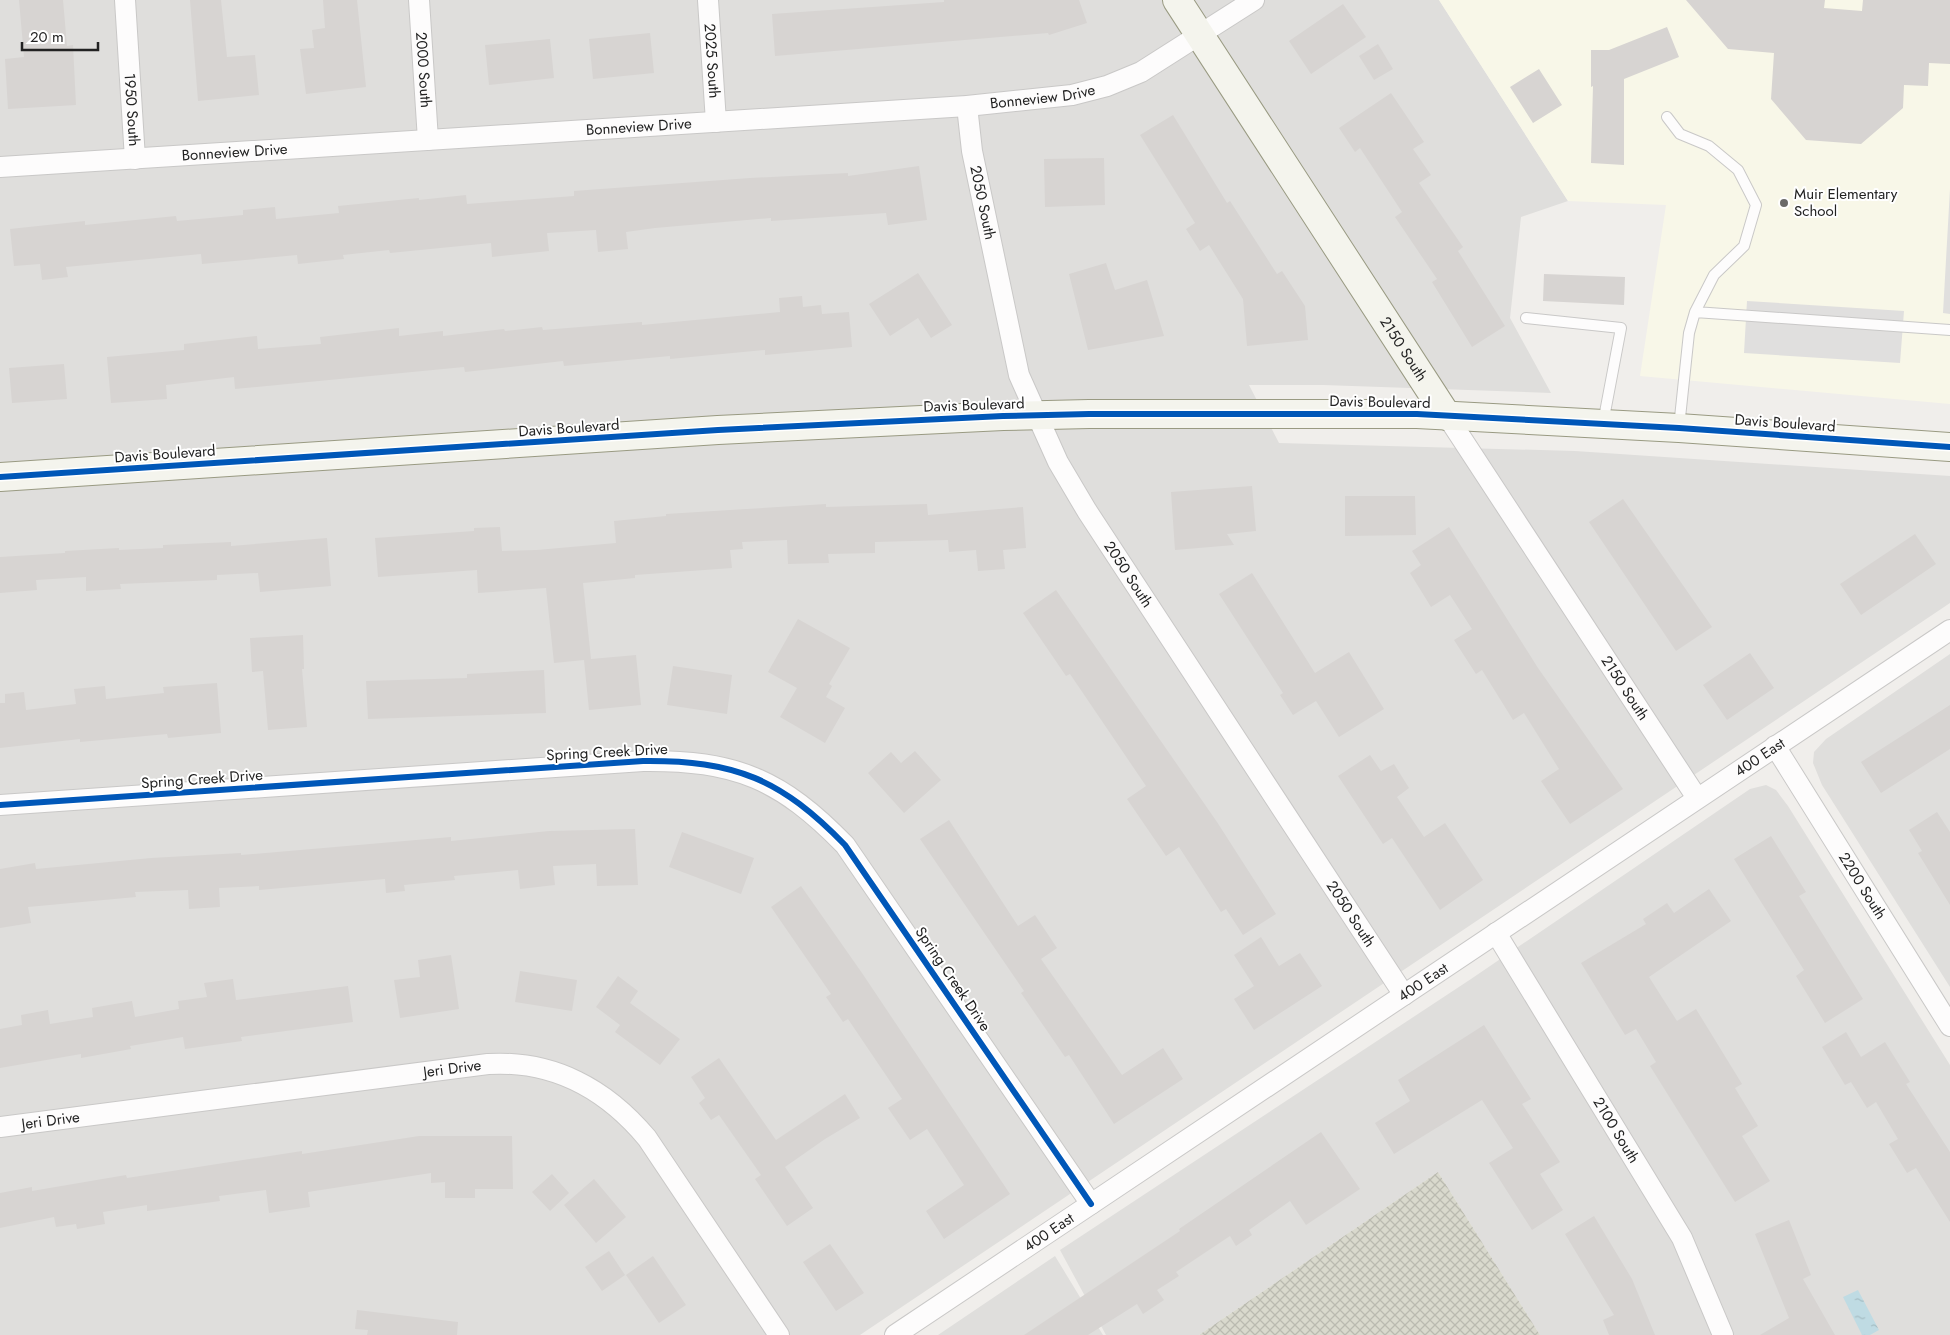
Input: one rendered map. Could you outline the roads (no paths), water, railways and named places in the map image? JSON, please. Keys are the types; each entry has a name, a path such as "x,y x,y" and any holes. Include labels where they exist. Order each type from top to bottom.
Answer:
{"street":[{"name":"1950 South","path":"125,0 135,159"},
{"name":"2000 South","path":"419,0 428,140"},
{"name":"2025 South","path":"708,0 716,122"},
{"name":"2150 South","path":"1177,0 1697,798"},
{"name":"Bonneview Drive","path":"0,167 967,106 1072,95 1107,86 1141,72 1254,0"},
{"name":"2050 South","path":"967,106 972,151 1019,376 1058,462 1087,511 1404,995"},
{"name":"Davis Boulevard","path":"0,478 718,430 1036,415 1447,416 1679,428 1950,447"},
{"name":"400 East","path":"895,1335 1950,630"},
{"name":"2200 South","path":"1775,746 1950,1026"},
{"name":"Spring Creek Drive","path":"0,805 643,762 697,763 735,770 764,781 794,799 821,820 845,845 1091,1204"},
{"name":"2100 South","path":"1496,933 1682,1238 1723,1335"},
{"name":"Jeri Drive","path":"0,1127 488,1064 508,1063 546,1069 589,1086 630,1118 647,1138 779,1335"}],"lane":[{"path":"1667,116 1680,134 1709,146 1738,170 1756,205 1744,246 1714,275 1696,312 1689,333 1679,428"},
{"path":"1696,312 1950,330"},
{"path":"1526,318 1621,328 1602,424"}],"water":[{"path":"1858,1290 1879,1330 1870,1335 1862,1335 1843,1297"}],"place":[{"name":"Muir Elementary School","path":"1784,203"}]}
